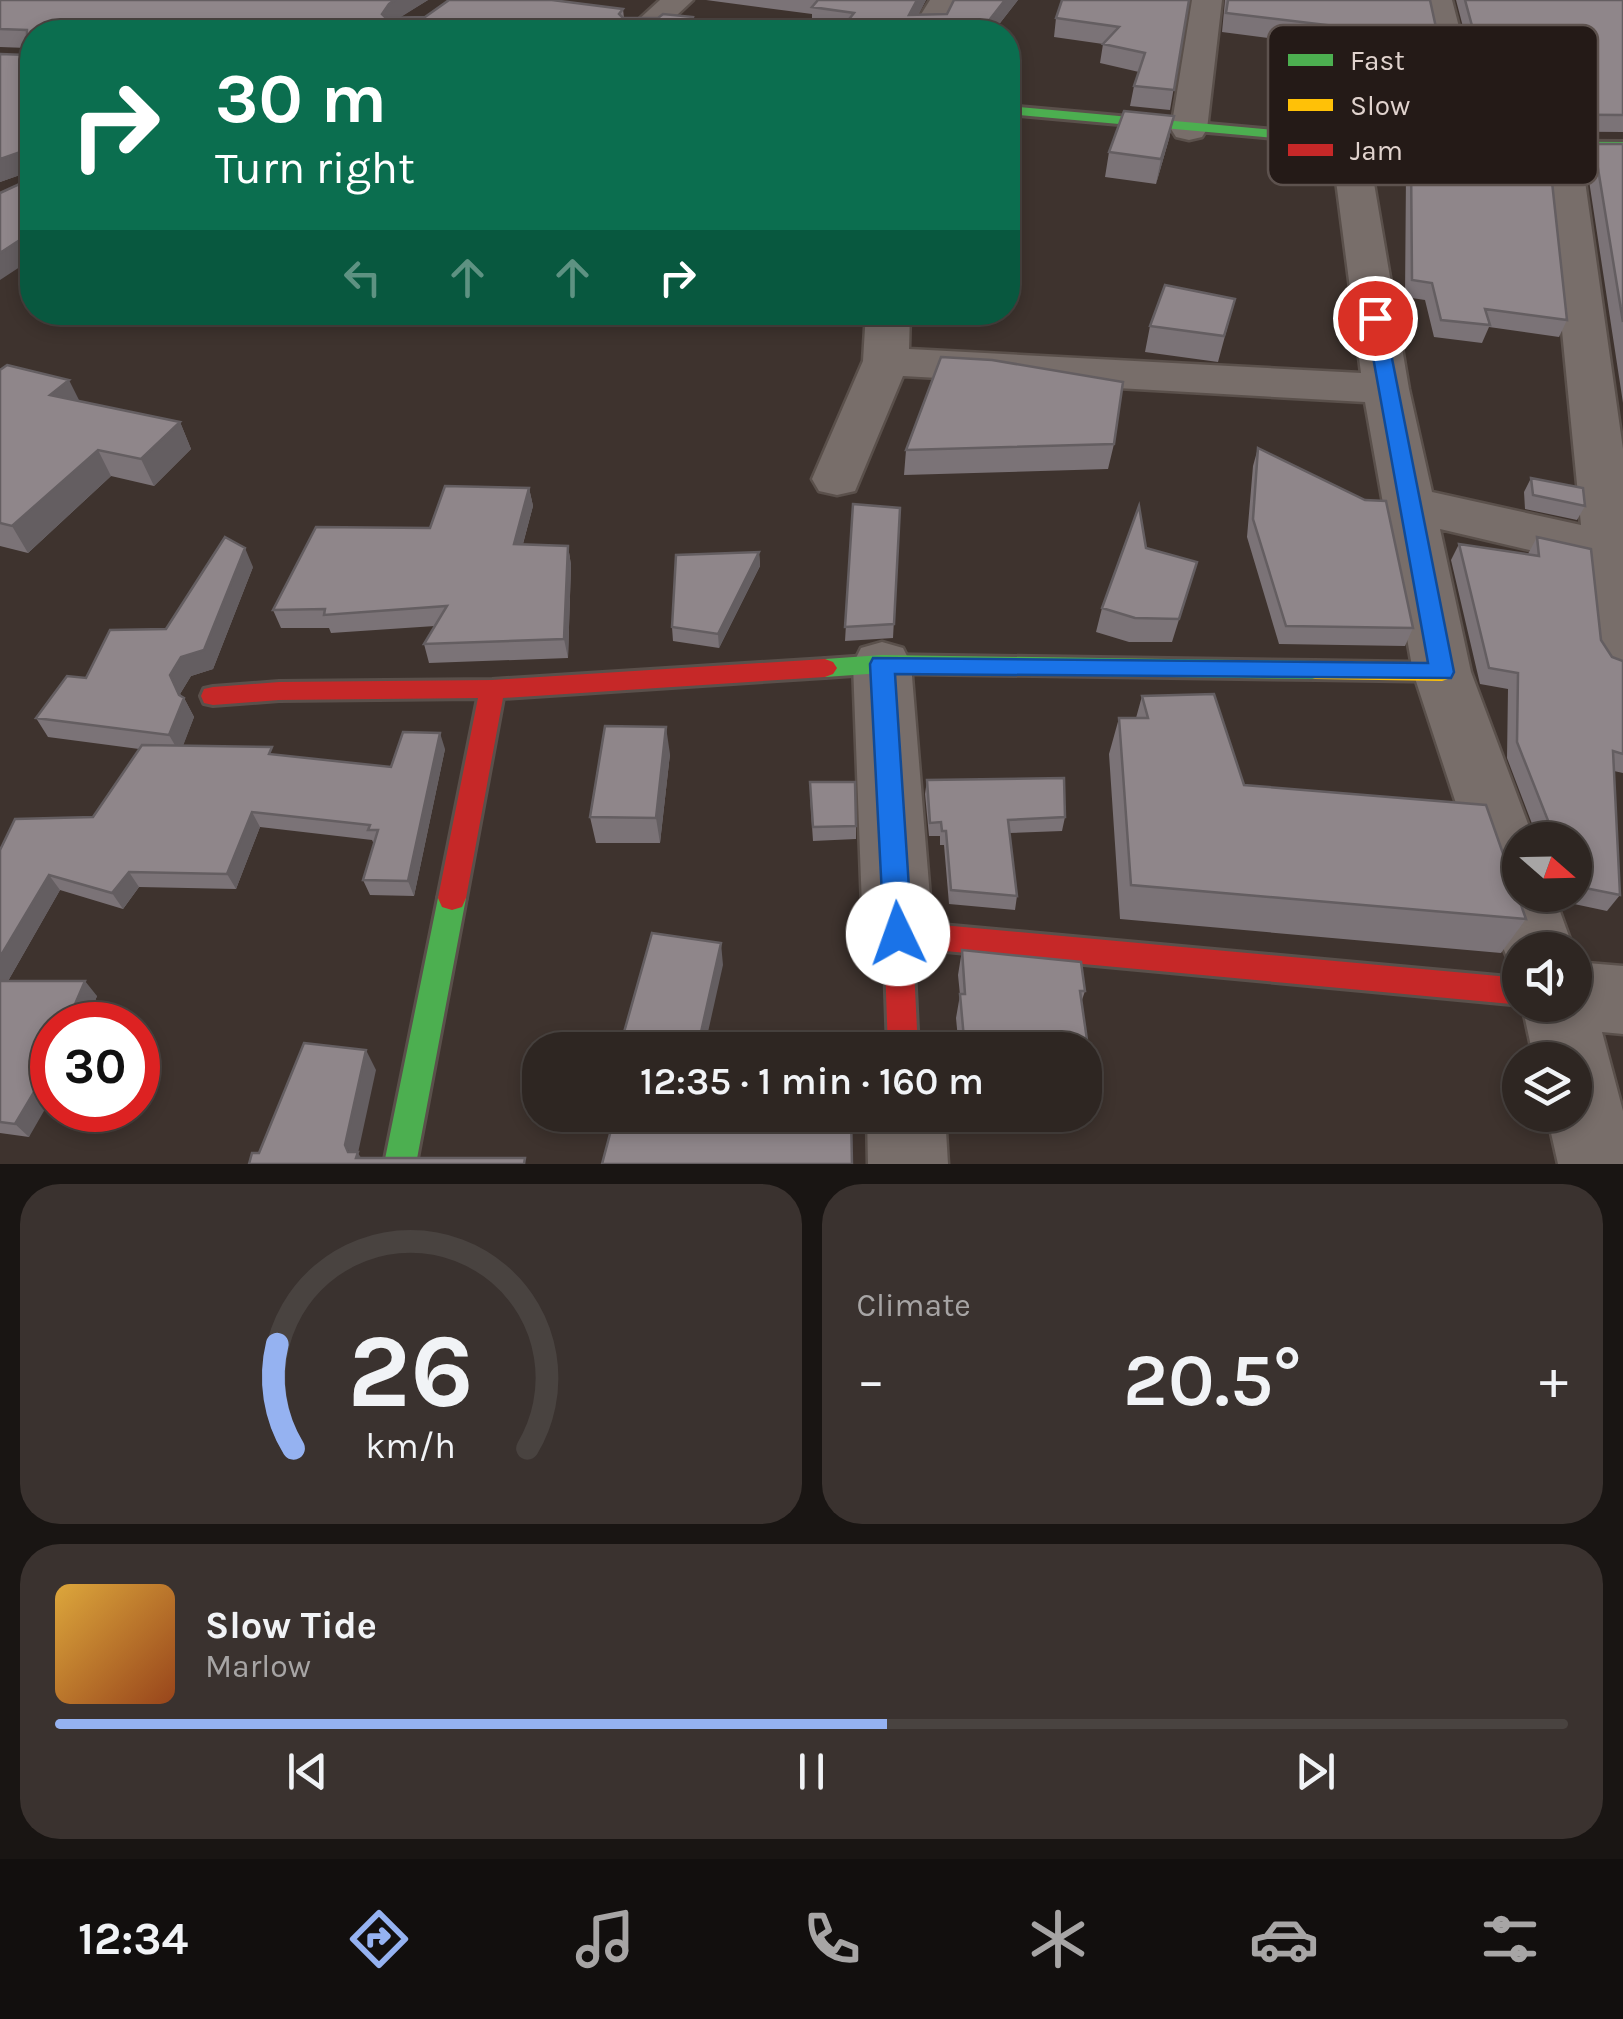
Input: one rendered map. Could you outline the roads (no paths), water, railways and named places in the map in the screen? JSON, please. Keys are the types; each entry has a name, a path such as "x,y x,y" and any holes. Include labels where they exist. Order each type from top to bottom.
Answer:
{"street":[{"path":"655,20 678,0"},
{"path":"1190,129 1207,0"},
{"path":"1436,0 1442,25"},
{"path":"1020,111 1268,135"},
{"path":"1598,147 1623,147"},
{"path":"1355,185 1386,388 1442,672 1502,844"},
{"path":"1567,185 1616,552 1623,655"},
{"path":"837,479 886,360 887,325"},
{"path":"886,360 1386,388"},
{"path":"1409,504 1616,552"},
{"path":"213,696 279,691 492,688 882,664 1442,672"},
{"path":"882,664 902,1032"},
{"path":"400,1164 492,688"},
{"path":"898,934 1502,990"},
{"path":"1592,997 1623,1000"},
{"path":"907,1132 908,1164"},
{"path":"1590,1132 1598,1164"}]}
